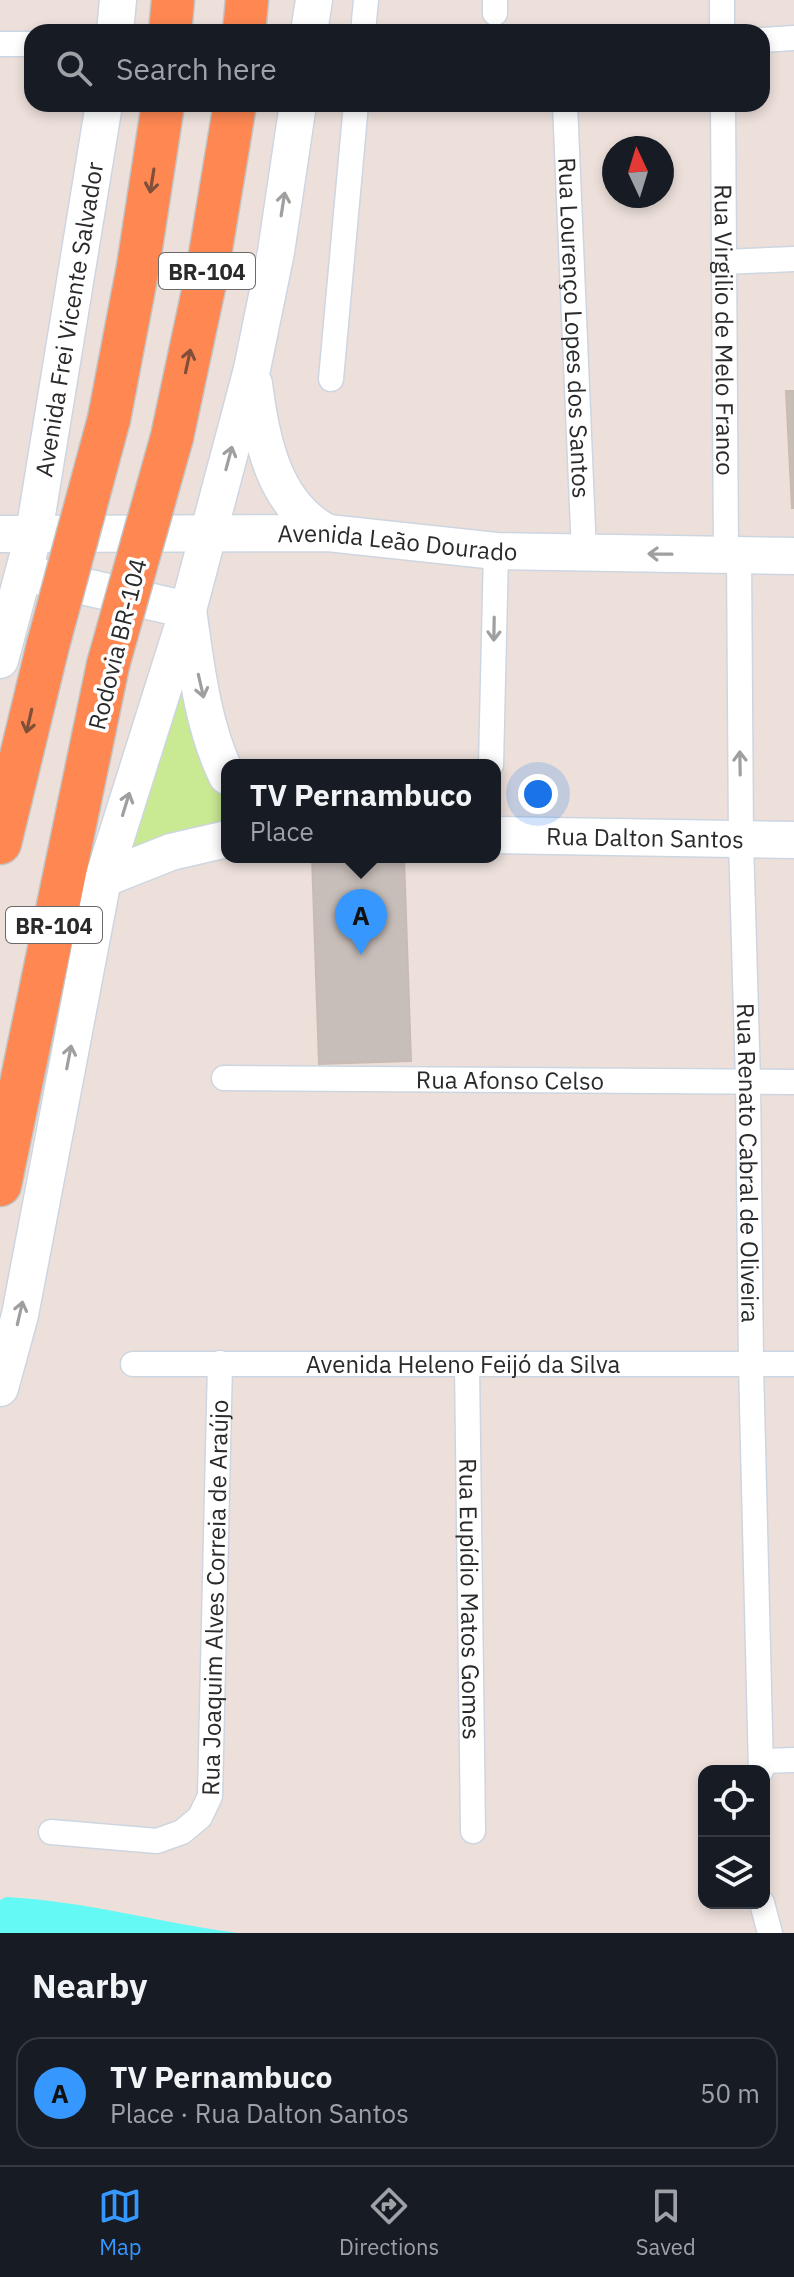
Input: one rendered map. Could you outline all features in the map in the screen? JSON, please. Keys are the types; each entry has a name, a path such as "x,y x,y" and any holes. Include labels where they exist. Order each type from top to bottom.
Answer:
{"highway":[{"path":"171,24 173,0"},
{"path":"245,24 247,0"},
{"name":"BR-104","path":"0,843 48,645 109,419 138,267 162,112"},
{"name":"Rodovia BR-104","path":"0,1185 108,665 172,437 207,273 234,112"}],"main road":[{"path":"116,24 118,0"},
{"path":"310,24 314,0"},
{"name":"Avenida Frei Vicente Salvador","path":"0,660 24,574 17,534 102,112"},
{"path":"0,1388 20,1315 103,879 188,610 252,369 276,252 297,112"},
{"path":"252,369 257,411 272,468 283,490 301,514 310,524 328,533"},
{"name":"Avenida Leão Dourado","path":"17,534 328,533 496,551 794,556"},
{"path":"24,574 188,610"},
{"path":"188,610 196,666 221,763"},
{"name":"Rua Dalton Santos","path":"501,835 794,840"},
{"path":"103,879 171,852 221,840"}],"street":[{"path":"364,24 366,0"},
{"path":"722,0 722,24"},
{"path":"770,40 794,38"},
{"path":"0,44 24,44"},
{"path":"331,379 355,112"},
{"name":"Rua Lourenço Lopes dos Santos","path":"565,112 584,553"},
{"name":"Rua Virgilio de Melo Franco","path":"723,112 724,262 733,555"},
{"path":"724,262 794,259"},
{"path":"491,759 496,551"},
{"name":"Rua Renato Cabral de Oliveira","path":"733,555 748,1081 761,1765"},
{"name":"Rua Afonso Celso","path":"224,1078 794,1082"},
{"name":"Rua Joaquim Alves Correia de Araújo","path":"51,1832 157,1841 182,1832 200,1817 210,1796 220,1363"},
{"name":"Avenida Heleno Feijó da Silva","path":"133,1364 794,1364"},
{"name":"Rua Eupídio Matos Gomes","path":"467,1365 473,1831"},
{"path":"766,1765 794,1760"},
{"path":"764,1909 770,1933"}],"green space":[{"path":"183,640 221,768 221,834 112,869"}],"water":[{"path":"6,1897 65,1903 238,1933 0,1933 0,1900"}],"building":[{"path":"786,391 794,391 794,508 792,508"},
{"path":"312,863 404,863 411,1061 319,1064"}],"place":[{"name":"TV Pernambuco","path":"361,955"}]}
